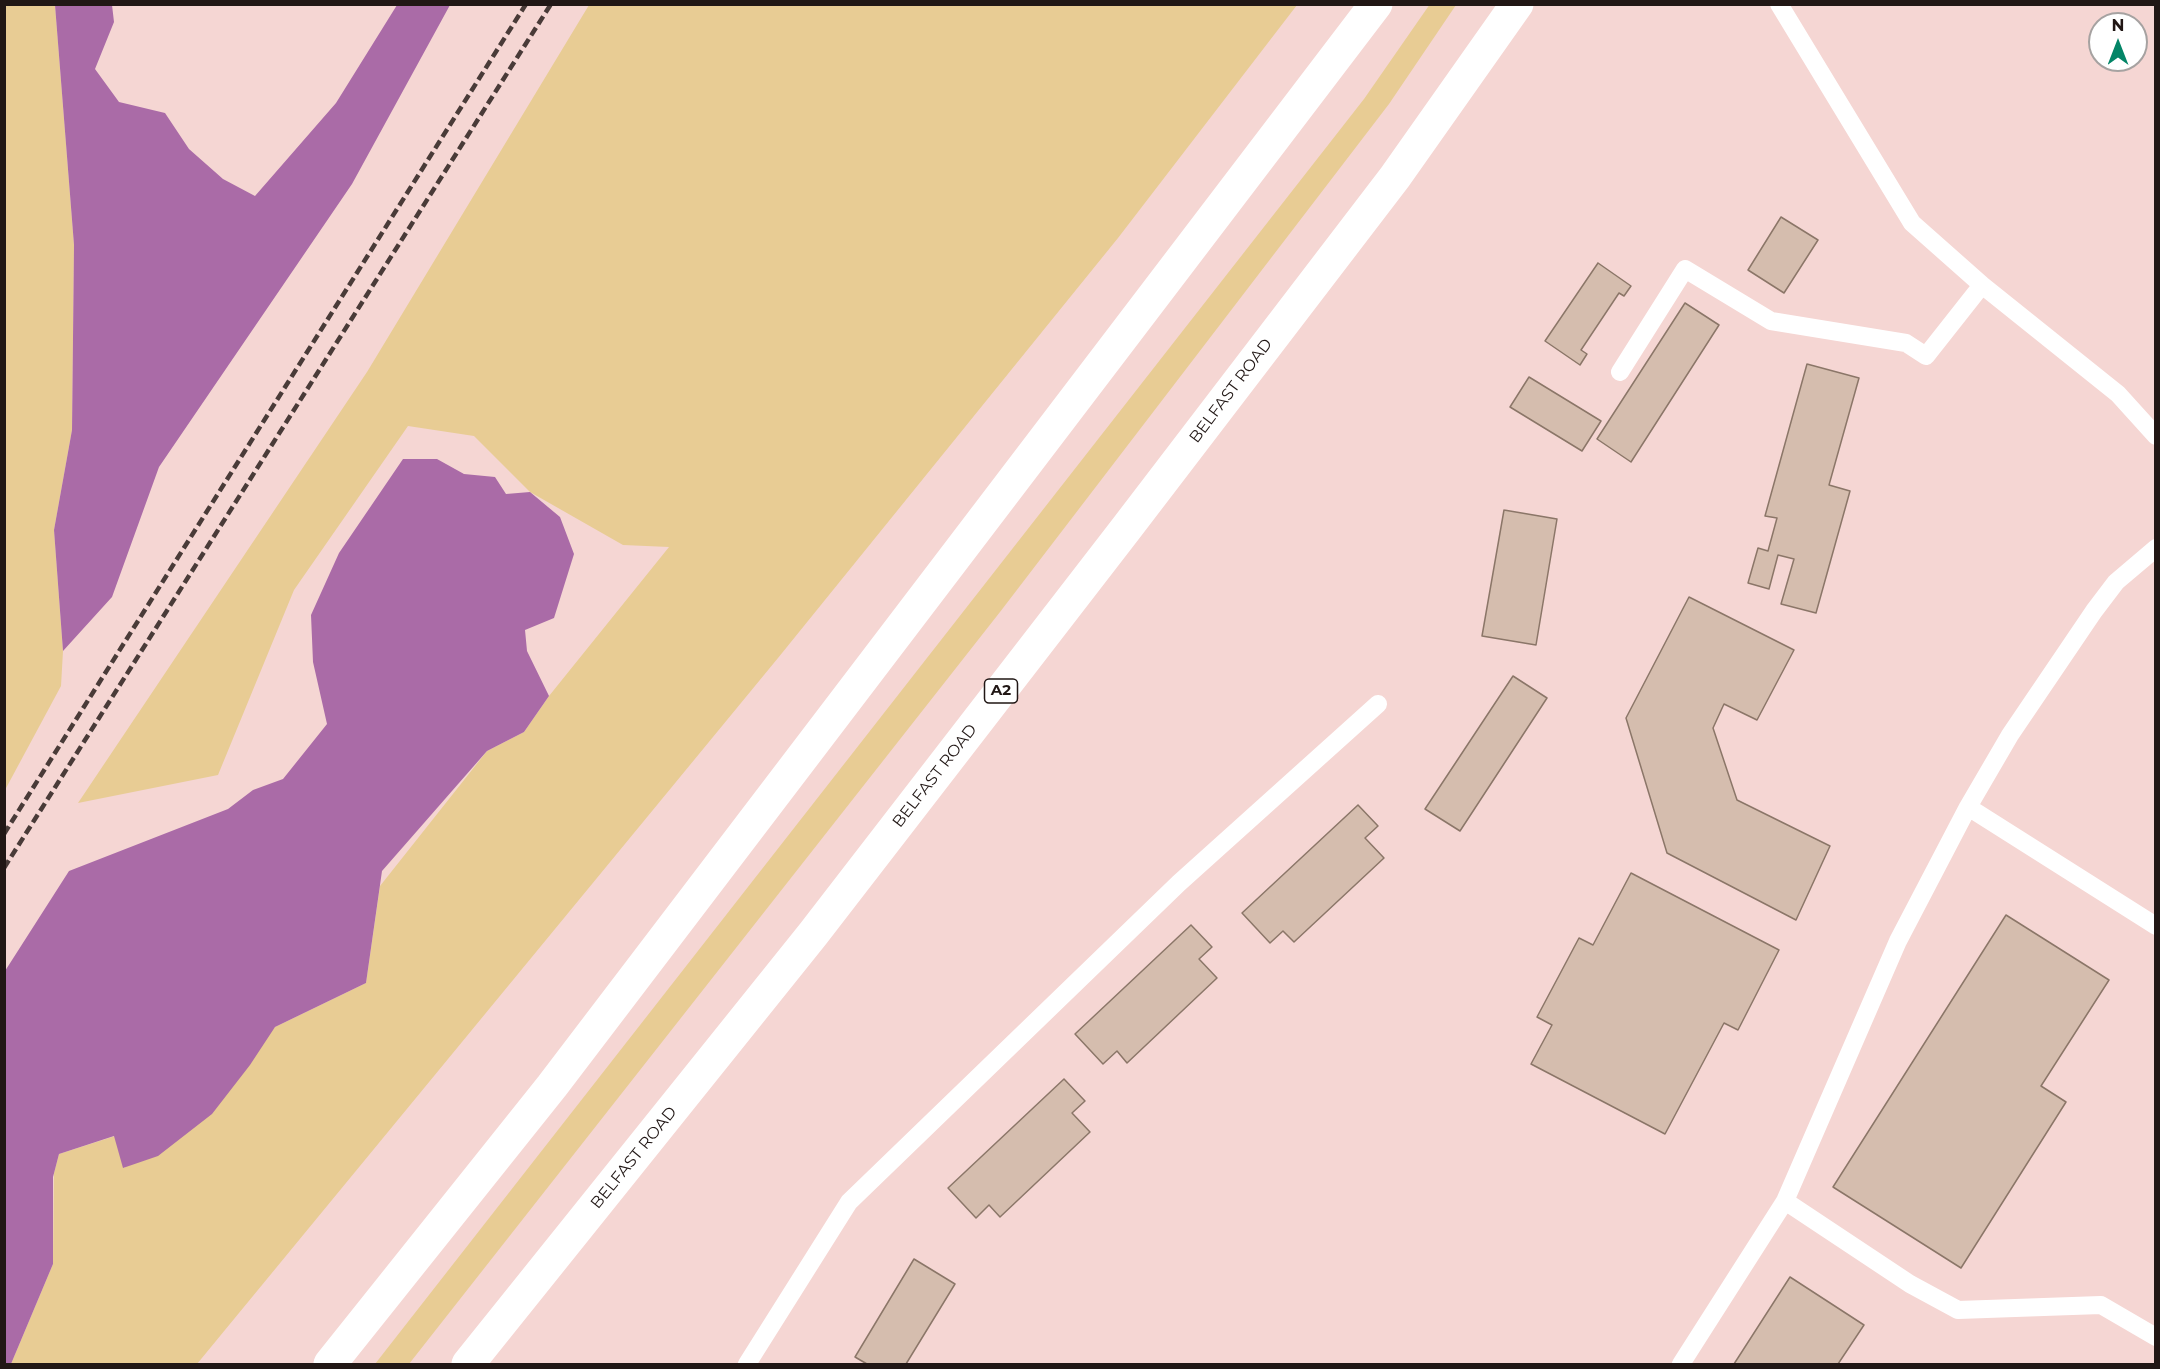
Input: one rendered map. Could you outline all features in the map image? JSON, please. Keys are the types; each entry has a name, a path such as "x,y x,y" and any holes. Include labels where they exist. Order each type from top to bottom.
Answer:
{"highway":[{"path":"330,1365 552,1086 1376,4"},
{"name":"BELFAST ROAD","path":"468,1365 813,934 1125,530 1395,177 1517,4"}],"lane":[{"path":"1779,4 1912,223 1982,285 2118,394 2156,436"},
{"path":"1620,372 1685,269 1771,321 1906,343 1926,356 1982,285"},
{"path":"1681,1365 1785,1201 1898,941 1968,807 2010,735 2094,611 2116,582 2156,548"},
{"path":"747,1365 849,1202 1179,883 1377,704"},
{"path":"1968,807 2156,926"},
{"path":"1785,1201 1910,1284 1958,1310 2102,1305 2156,1337"}],"shaded area":[{"path":"1430,4 1456,5 1389,104 1000,612 409,1364 375,1364 1364,99"},
{"path":"5,5 55,5 74,245 72,430 54,530 63,651 61,686 5,790"},
{"path":"55,5 112,5 114,22 95,69 119,102 165,113 189,149 223,179 255,196 336,103 397,5 450,5 352,184 159,467 112,597 63,651 54,530 72,430 74,245"},
{"path":"589,5 1297,5 1118,238 778,658 197,1364 11,1364 53,1264 54,1173 59,1154 115,1136 124,1168 275,1027 366,983 380,886 487,751 524,732 549,696 669,547 623,545 530,492 474,436 408,426 294,590 218,775 78,803 367,372"},
{"path":"403,459 437,459 464,474 495,477 506,494 530,492 560,517 574,554 554,618 525,630 527,651 549,696 524,732 487,751 382,871 366,983 275,1027 250,1065 212,1114 158,1156 123,1168 114,1136 59,1154 53,1177 53,1264 11,1364 5,1364 5,971 69,871 228,809 253,790 283,779 327,724 313,662 311,615 339,553"}],"building":[{"path":"1781,217 1818,240 1784,293 1748,270"},
{"path":"1598,263 1631,286 1624,296 1619,293 1581,350 1587,354 1580,365 1545,341"},
{"path":"1685,303 1719,325 1631,462 1597,439"},
{"path":"1807,364 1859,378 1829,485 1850,491 1816,613 1781,604 1794,559 1778,555 1769,589 1748,583 1758,548 1768,551 1777,518 1765,516"},
{"path":"1529,377 1601,421 1582,451 1510,407"},
{"path":"1504,510 1557,519 1536,645 1482,636"},
{"path":"1689,597 1794,650 1757,720 1724,704 1713,728 1737,800 1830,846 1796,920 1667,853 1626,718"},
{"path":"1513,676 1547,698 1460,831 1425,809"},
{"path":"1358,805 1378,826 1365,838 1384,858 1294,942 1283,931 1270,943 1242,913"},
{"path":"1631,873 1779,950 1738,1030 1724,1023 1665,1134 1531,1064 1552,1025 1537,1017 1579,938 1593,945"},
{"path":"2006,915 2109,980 2041,1086 2066,1102 1961,1268 1833,1187"},
{"path":"1191,925 1212,947 1199,959 1217,978 1127,1063 1117,1051 1103,1064 1075,1034"},
{"path":"1064,1079 1085,1101 1072,1113 1090,1132 1000,1217 989,1205 976,1218 948,1188"},
{"path":"914,1259 955,1284 906,1364 867,1364 855,1357"},
{"path":"1790,1277 1864,1325 1838,1364 1734,1364"}],"railway":[{"path":"4,834 526,4"},
{"path":"4,868 551,4"}]}
